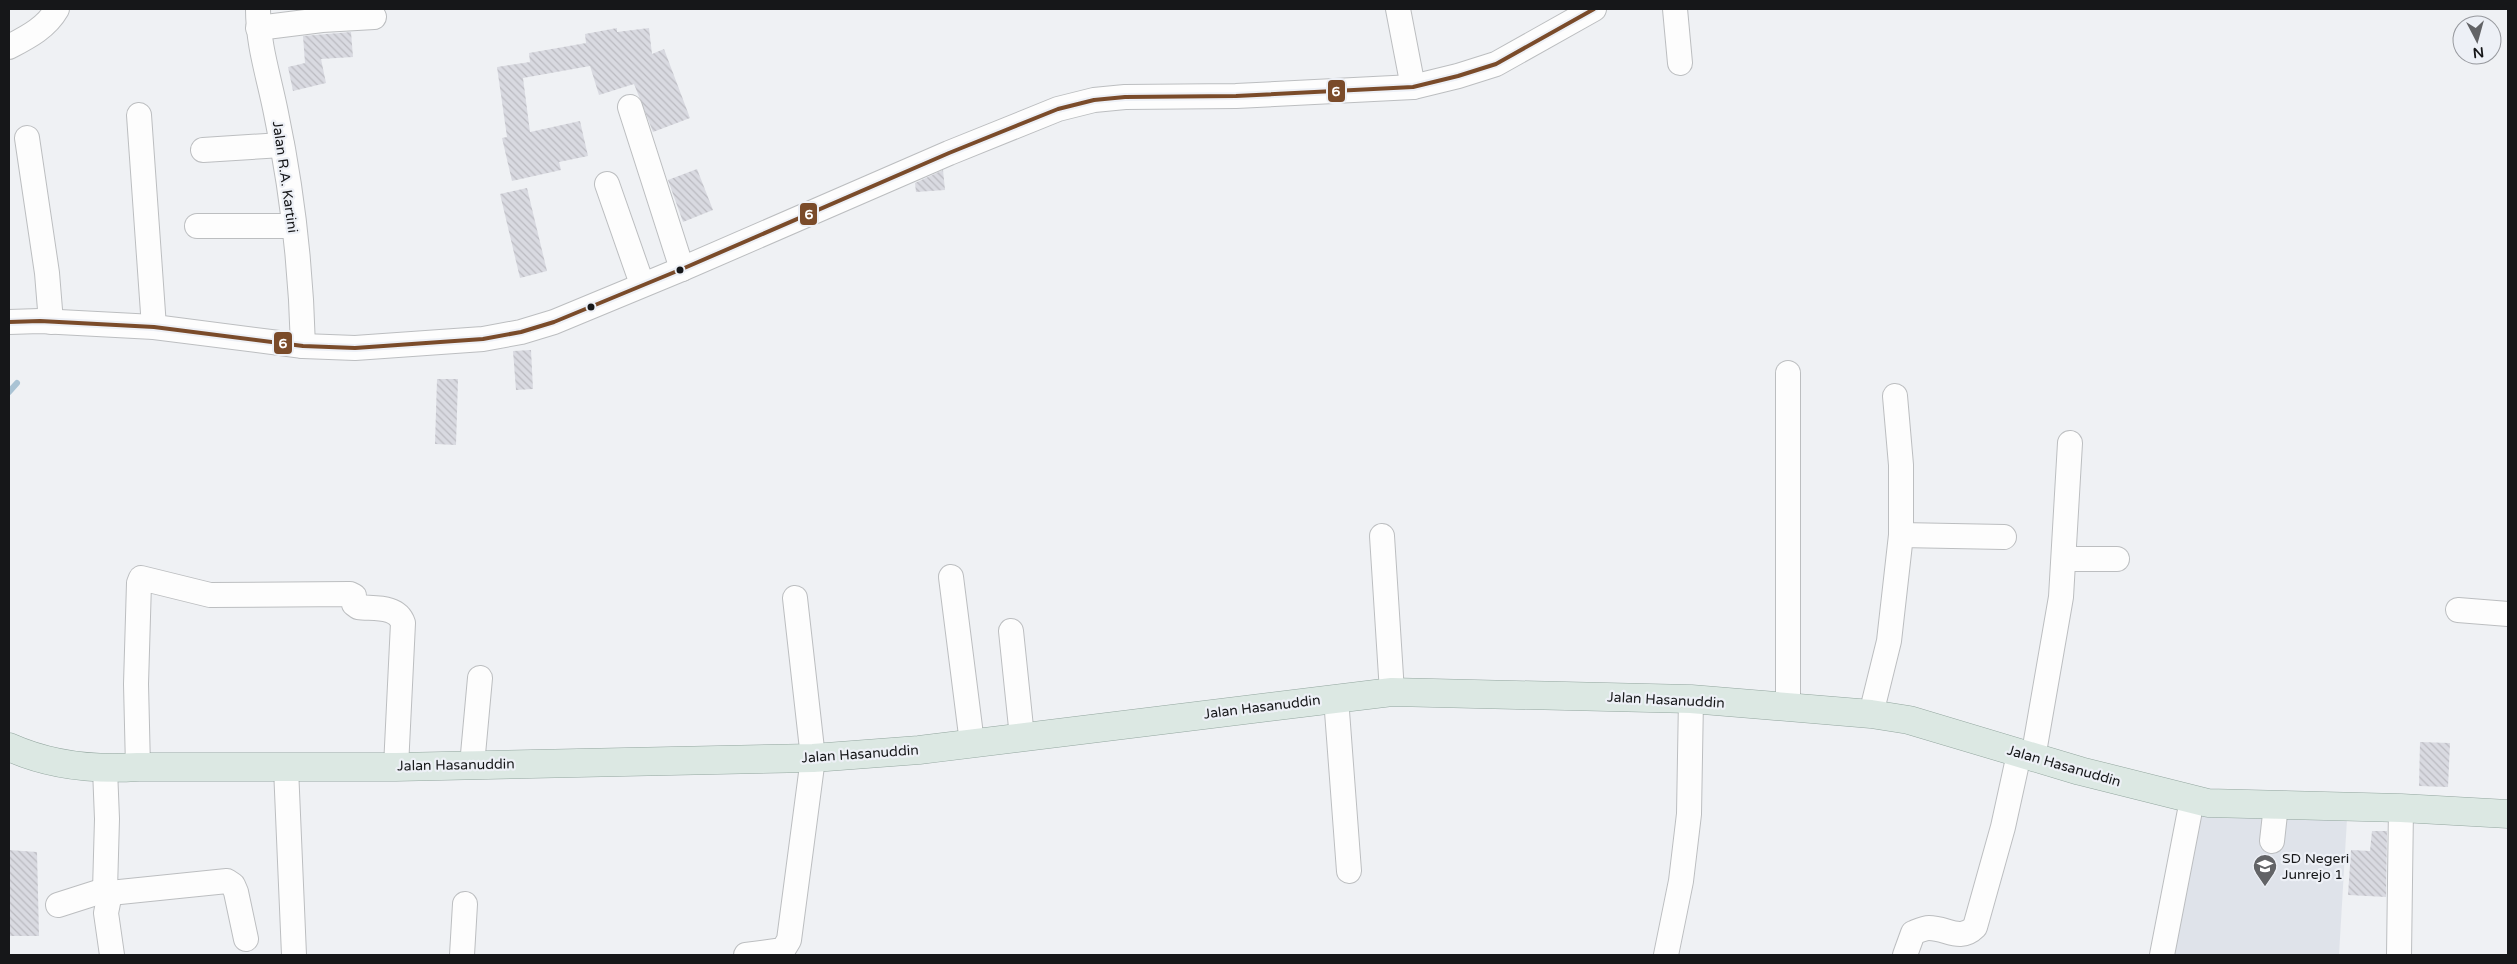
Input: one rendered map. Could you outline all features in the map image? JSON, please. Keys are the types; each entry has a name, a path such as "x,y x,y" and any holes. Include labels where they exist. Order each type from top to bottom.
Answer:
{"main road":[{"name":"Jalan Hasanuddin","path":"9,747 68,764 104,769 138,767 396,767 813,758 972,744 1392,692 1692,699 1871,714 1918,723 2026,756 2208,803 2401,808 2508,814"}],"street":[{"path":"9,47 33,34 52,18 57,9"},
{"path":"1398,9 1413,87"},
{"path":"9,322 154,327 303,346 355,348 483,340 521,332 554,322 682,269 949,152 1058,109 1094,100 1125,97 1236,96 1413,87 1443,81 1496,64 1594,9"},
{"path":"1675,9 1680,63"},
{"path":"258,19 322,20 374,17"},
{"name":"Jalan R.A. Kartini","path":"258,19 263,61 276,112 294,226 303,346"},
{"path":"630,106 682,269"},
{"path":"139,115 154,327"},
{"path":"27,138 45,256 50,322"},
{"path":"203,150 282,146"},
{"path":"607,184 642,284"},
{"path":"197,226 294,226"},
{"path":"1788,373 1788,708"},
{"path":"1871,714 1889,641 1901,535 1901,465 1895,396"},
{"path":"1905,955 1914,933 1929,928 1961,935 1969,933 1976,927 2003,827 2026,756 2060,606 2070,443"},
{"path":"1901,535 2004,537"},
{"path":"1382,536 1392,692"},
{"path":"2064,559 2116,559"},
{"path":"951,577 972,744"},
{"path":"138,767 136,684 139,583 141,578 210,595 350,594 354,596 354,604 358,607 395,611 401,616 403,623 396,767"},
{"path":"746,955 783,950 788,944 813,758 795,598"},
{"path":"2458,610 2508,614"},
{"path":"1011,631 1022,737"},
{"path":"472,765 480,678"},
{"path":"1336,698 1348,871"},
{"path":"1666,955 1681,881 1690,814 1692,699"},
{"path":"286,768 294,955"},
{"path":"104,769 107,819 106,913 112,955"},
{"path":"2162,955 2192,800"},
{"path":"2272,841 2276,805"},
{"path":"2399,955 2401,808"},
{"path":"58,905 107,892 227,881 236,892 246,939"},
{"path":"462,955 465,904"}],"shaded area":[{"name":"SD Negeri Junrejo 1","path":"2207,812 2347,819 2339,955 2173,955 2200,816"}],"building":[{"path":"617,28 617,32 649,28 652,54 664,49 690,118 653,132 634,84 599,95 590,66 523,78 530,132 580,121 588,156 559,162 561,170 512,181 502,138 507,137 497,67 530,62 529,53 586,43 585,34"},
{"path":"351,32 353,57 321,59 326,83 293,91 288,67 305,63 303,36"},
{"path":"697,169 713,210 683,222 668,180"},
{"path":"943,170 945,190 916,192 915,183"},
{"path":"527,188 547,271 520,278 500,194"},
{"path":"531,350 533,389 516,390 513,351"},
{"path":"437,379 458,379 456,445 435,444"},
{"path":"2420,742 2450,743 2448,787 2419,786"},
{"path":"2372,831 2387,831 2386,897 2348,895 2351,850 2370,851"},
{"path":"9,850 37,852 39,936 9,936"}],"waterway":[{"path":"9,392 17,383"}],"transit line":[{"name":"6","path":"9,322 40,321 154,327 303,346 355,348 483,339 521,332 554,322 682,269 949,153 1058,109 1094,100 1125,97 1236,96 1413,87 1496,64 1594,9"}],"place":[{"name":"SD Negeri Junrejo 1","path":"2265,887"}]}
